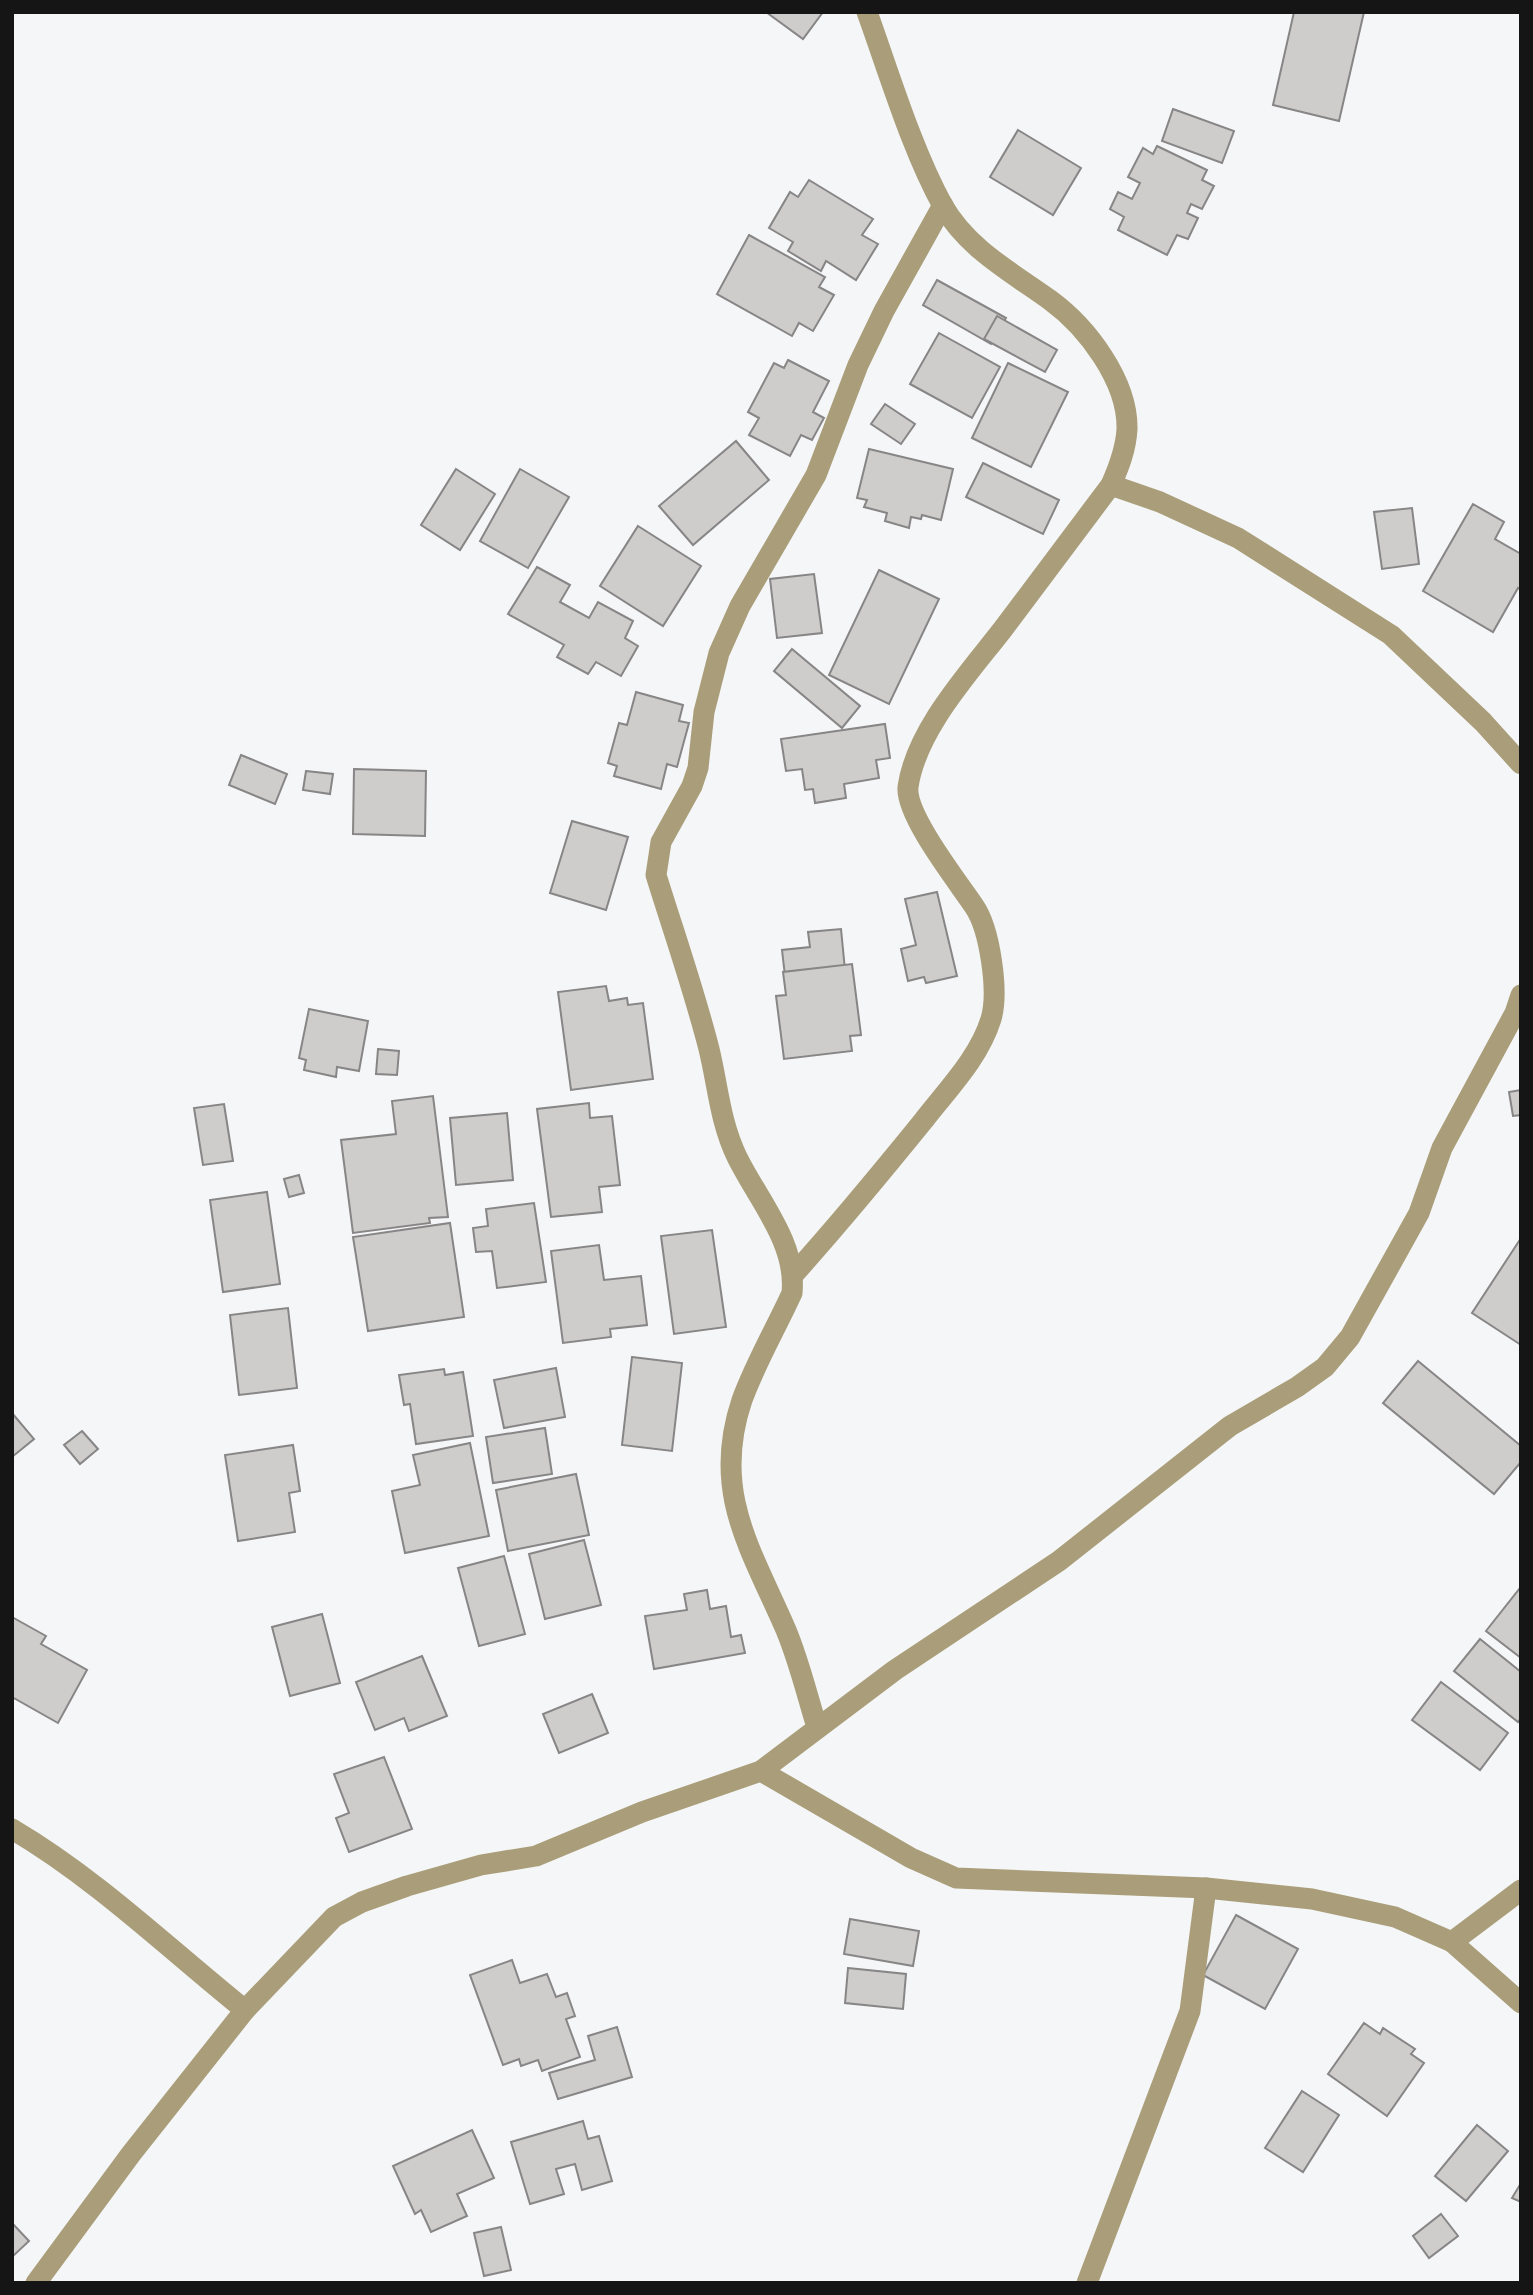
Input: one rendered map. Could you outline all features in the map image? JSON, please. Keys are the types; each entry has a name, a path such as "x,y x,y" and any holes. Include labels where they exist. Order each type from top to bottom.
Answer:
{"street":[{"path":"794,1274 900,1150 970,1062 984,1036 994,1001 990,952 980,914 926,836 909,799 909,781 913,765 938,716 1111,485 1126,444 1127,426 1117,382 1080,326 1052,301 983,254 943,205 927,173 867,12"},
{"path":"817,1727 787,1632 737,1519 731,1490 732,1447 742,1400 792,1293 794,1274 784,1243 736,1156 720,1117 712,1063 691,980 656,875 656,862 661,842 692,786 698,768 704,712 719,653 740,606 816,475 863,354 943,205"},
{"path":"1111,485 1160,502 1238,538 1391,635 1483,722 1521,764"},
{"path":"36,2283 131,2154 245,2010 334,1917 362,1902 407,1886 481,1865 537,1856 642,1812 761,1771 895,1670 1059,1562 1230,1426 1297,1387 1325,1367 1350,1337 1419,1213 1442,1148 1515,1013 1521,995"},
{"path":"761,1771 911,1858 956,1878 1206,1888 1312,1899 1395,1917 1452,1942 1521,2003"},
{"path":"12,1829 44,1848 120,1906 245,2010"},
{"path":"1087,2283 1189,2011 1206,1888"},
{"path":"1452,1942 1521,1890"}],"building":[{"path":"766,12 823,12 803,39"},
{"path":"1294,12 1364,12 1339,121 1273,105"},
{"path":"1173,109 1234,131 1222,163 1162,141"},
{"path":"1018,130 1081,168 1053,215 990,177"},
{"path":"1157,146 1207,170 1202,180 1214,186 1202,209 1191,204 1187,213 1198,218 1188,239 1177,235 1167,255 1118,230 1124,217 1110,209 1118,192 1132,199 1140,183 1128,177 1143,148 1153,154"},
{"path":"809,180 873,219 862,235 878,244 856,280 826,261 821,271 788,251 793,242 769,228 790,192 798,197"},
{"path":"749,235 825,277 819,287 834,295 813,331 799,323 792,336 717,294"},
{"path":"937,280 1006,318 991,344 923,305"},
{"path":"997,316 1057,350 1045,372 984,339"},
{"path":"939,333 1000,367 972,418 910,384"},
{"path":"788,360 829,381 813,412 824,418 812,440 801,435 790,456 749,435 759,418 748,412 774,363 784,368"},
{"path":"1008,363 1068,392 1031,467 972,438"},
{"path":"885,404 915,424 901,444 871,424"},
{"path":"736,441 769,480 693,545 659,506"},
{"path":"869,449 953,469 941,520 922,515 921,519 911,517 909,528 885,521 887,513 864,507 867,500 857,498"},
{"path":"983,463 1059,500 1043,534 966,497"},
{"path":"456,469 495,494 460,550 421,525"},
{"path":"520,469 569,497 528,568 480,541"},
{"path":"1473,504 1504,522 1495,539 1521,554 1521,590 1518,588 1493,632 1423,591"},
{"path":"1412,508 1419,564 1382,569 1374,512"},
{"path":"638,526 701,566 663,626 600,586"},
{"path":"537,567 570,585 560,602 589,618 598,602 633,621 625,638 638,646 621,676 596,662 588,674 557,657 564,645 508,614"},
{"path":"879,570 939,599 889,704 829,675"},
{"path":"814,574 822,633 777,638 770,579"},
{"path":"792,649 860,706 842,728 774,671"},
{"path":"636,692 683,705 679,721 689,723 677,767 667,764 661,789 614,776 617,766 608,763 619,723 627,725"},
{"path":"885,724 890,758 876,760 879,778 844,784 846,798 815,803 813,789 805,790 802,769 786,771 781,739"},
{"path":"241,755 287,774 275,804 229,785"},
{"path":"354,769 426,771 425,836 353,834"},
{"path":"306,771 333,774 330,794 303,790"},
{"path":"572,821 628,837 606,910 550,893"},
{"path":"937,892 957,976 926,983 924,977 908,981 901,949 916,945 905,899"},
{"path":"841,929 845,970 785,976 782,950 810,947 808,932"},
{"path":"852,964 861,1035 850,1036 852,1051 784,1059 776,996 786,995 783,972"},
{"path":"606,986 609,1001 627,998 628,1005 643,1003 653,1079 571,1090 558,992"},
{"path":"309,1009 368,1021 359,1071 337,1067 336,1077 304,1070 306,1060 299,1058"},
{"path":"378,1049 399,1051 397,1075 376,1074"},
{"path":"1521,1090 1521,1115 1513,1116 1509,1092"},
{"path":"433,1096 448,1217 429,1218 430,1223 353,1233 341,1140 396,1134 392,1101"},
{"path":"589,1103 590,1118 612,1116 620,1185 599,1187 602,1212 551,1217 537,1109"},
{"path":"224,1104 233,1161 203,1165 194,1108"},
{"path":"507,1113 513,1180 456,1185 450,1118"},
{"path":"299,1175 304,1193 289,1197 284,1179"},
{"path":"267,1192 280,1284 223,1292 210,1200"},
{"path":"534,1203 546,1282 497,1288 492,1251 476,1252 473,1228 488,1226 486,1209"},
{"path":"450,1223 464,1317 368,1331 353,1237"},
{"path":"712,1230 726,1327 674,1334 661,1236"},
{"path":"1521,1238 1521,1345 1472,1313"},
{"path":"599,1245 604,1280 641,1276 647,1325 610,1329 611,1337 563,1343 551,1251"},
{"path":"288,1308 297,1388 239,1395 230,1315"},
{"path":"632,1357 682,1363 672,1451 622,1445"},
{"path":"1418,1361 1521,1446 1521,1462 1494,1494 1383,1403"},
{"path":"556,1368 565,1417 504,1428 494,1380"},
{"path":"444,1369 445,1375 463,1372 473,1436 416,1444 410,1404 404,1405 399,1375"},
{"path":"12,1413 34,1439 12,1457"},
{"path":"545,1428 552,1474 493,1483 486,1437"},
{"path":"82,1431 98,1449 80,1464 64,1445"},
{"path":"470,1443 489,1536 405,1553 392,1491 420,1485 413,1455"},
{"path":"293,1445 300,1491 289,1493 295,1532 238,1541 225,1455"},
{"path":"576,1474 589,1535 508,1551 496,1490"},
{"path":"584,1540 601,1605 545,1619 529,1554"},
{"path":"504,1556 525,1634 479,1646 458,1568"},
{"path":"1521,1589 1521,1658 1486,1631"},
{"path":"707,1590 710,1609 726,1606 731,1637 741,1635 745,1653 654,1669 645,1616 687,1610 684,1594"},
{"path":"322,1614 340,1683 290,1696 272,1627"},
{"path":"12,1617 46,1636 41,1644 87,1670 58,1723 12,1697"},
{"path":"1480,1639 1521,1672 1521,1718 1518,1722 1454,1671"},
{"path":"422,1656 447,1716 409,1731 404,1718 375,1730 356,1682"},
{"path":"1441,1682 1508,1733 1480,1770 1412,1720"},
{"path":"592,1694 608,1733 559,1753 543,1714"},
{"path":"384,1757 412,1829 349,1852 336,1818 349,1813 334,1774"},
{"path":"1236,1915 1298,1949 1265,2009 1203,1975"},
{"path":"850,1919 919,1931 913,1966 844,1954"},
{"path":"512,1960 520,1983 547,1974 556,1997 567,1993 575,2016 566,2019 580,2057 542,2071 538,2060 521,2066 519,2059 503,2065 470,1975"},
{"path":"848,1968 906,1974 903,2009 845,2003"},
{"path":"1364,2023 1380,2034 1383,2028 1415,2049 1411,2054 1424,2063 1387,2116 1328,2074"},
{"path":"617,2027 632,2077 558,2099 549,2073 595,2060 588,2036"},
{"path":"1302,2091 1339,2115 1303,2172 1265,2148"},
{"path":"583,2121 588,2139 599,2136 612,2181 582,2190 575,2164 556,2169 564,2194 530,2204 511,2142"},
{"path":"1477,2125 1508,2151 1466,2201 1435,2176"},
{"path":"472,2130 494,2178 457,2194 467,2216 431,2232 421,2210 415,2214 393,2166"},
{"path":"1521,2183 1521,2202 1512,2198"},
{"path":"1441,2214 1458,2236 1429,2258 1413,2236"},
{"path":"12,2223 29,2241 12,2257"},
{"path":"501,2227 511,2270 484,2276 474,2233"}]}
